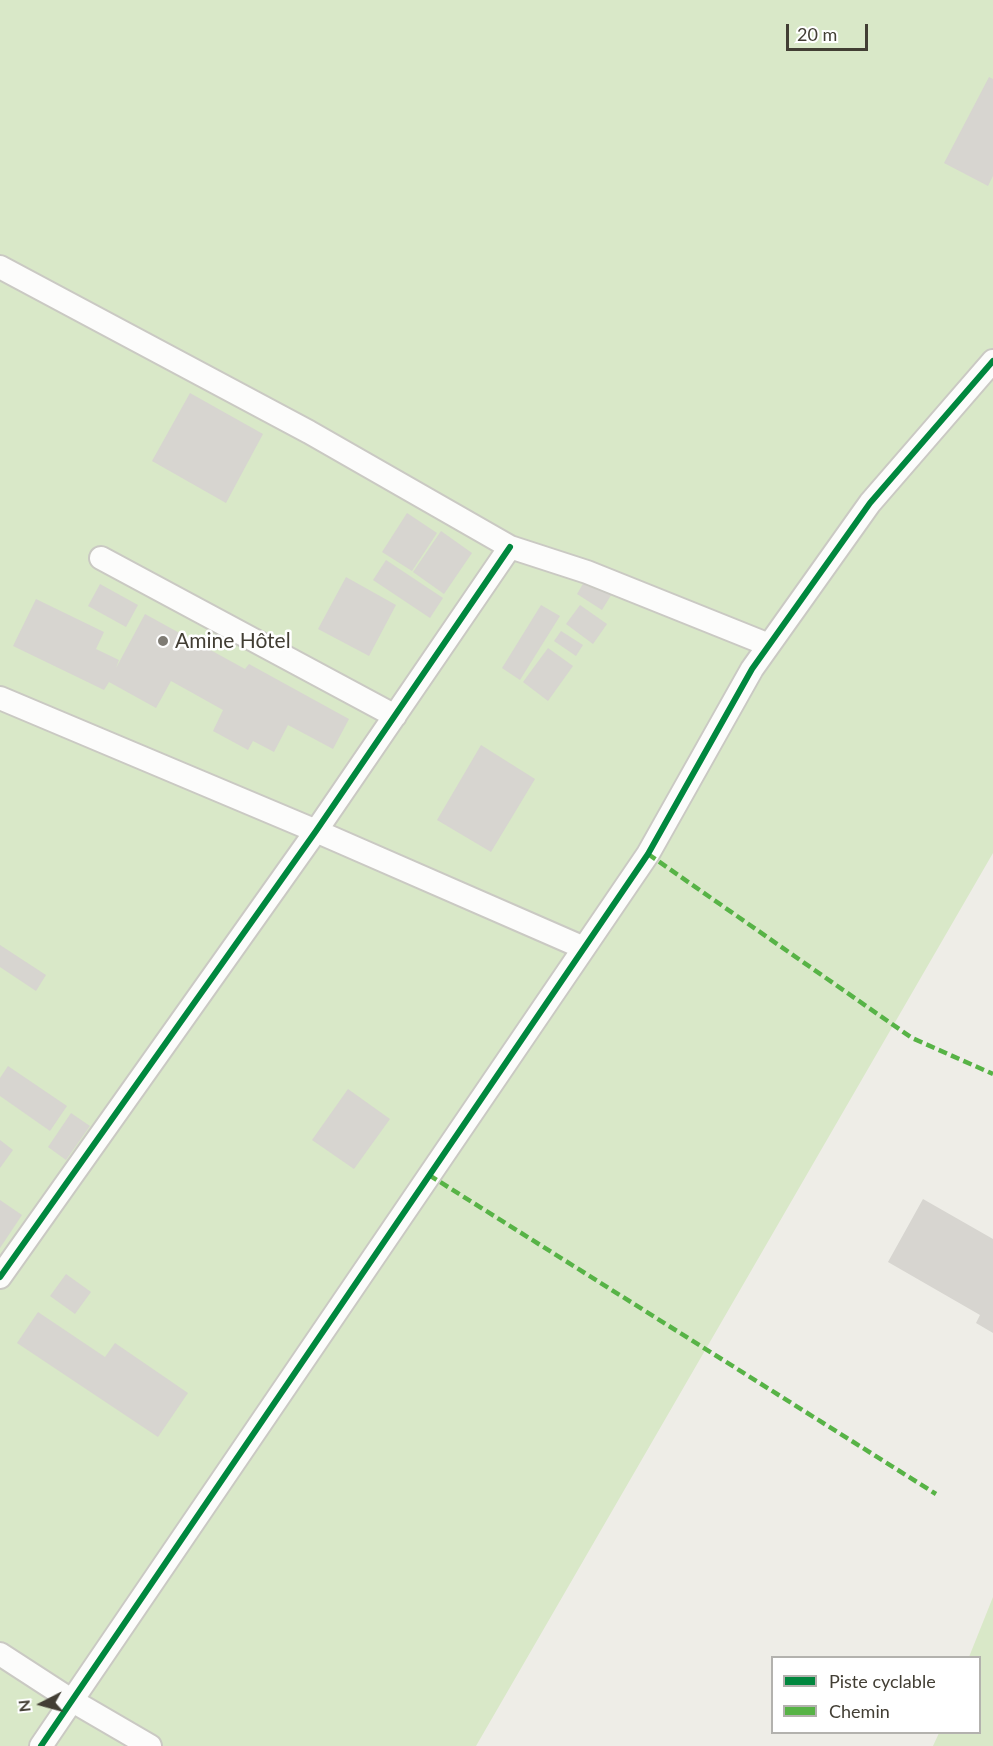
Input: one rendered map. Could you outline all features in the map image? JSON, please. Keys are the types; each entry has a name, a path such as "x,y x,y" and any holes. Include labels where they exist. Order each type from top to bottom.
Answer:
{"street":[{"path":"0,267 309,432 510,547 587,572 769,645"},
{"path":"40,1746 648,854 752,669 870,503 993,360"},
{"path":"0,1277 316,831 510,547"},
{"path":"101,558 395,716"},
{"path":"0,698 316,831 584,948"},
{"path":"0,1654 71,1700 150,1746"}],"green space":[{"path":"0,0 993,0 993,853 476,1746 0,1746"},
{"path":"993,1597 993,1746 933,1746 939,1734 981,1734 981,1656 969,1656"}],"building":[{"path":"989,77 993,79 993,176 988,186 944,163"},
{"path":"190,393 263,434 226,503 152,461"},
{"path":"407,513 437,533 412,571 382,552"},
{"path":"441,531 472,553 444,594 413,572"},
{"path":"386,560 443,598 430,618 373,580"},
{"path":"346,577 396,605 369,656 318,629"},
{"path":"587,577 613,592 602,610 577,594"},
{"path":"100,584 138,605 126,627 88,606"},
{"path":"36,599 104,632 96,649 119,660 116,668 145,614 245,669 249,664 349,719 333,749 288,725 274,752 253,741 248,750 213,731 223,710 171,681 156,708 109,682 104,690 13,646"},
{"path":"541,605 560,616 520,680 502,668"},
{"path":"580,605 607,624 593,644 566,624"},
{"path":"561,631 583,645 576,656 554,641"},
{"path":"548,648 573,666 548,701 523,682"},
{"path":"481,745 535,779 491,852 437,820"},
{"path":"0,945 46,975 36,991 0,967"},
{"path":"8,1066 67,1106 50,1131 0,1096 0,1078"},
{"path":"348,1089 390,1119 354,1169 312,1140"},
{"path":"71,1113 90,1126 66,1160 48,1147"},
{"path":"0,1140 13,1150 0,1168"},
{"path":"923,1199 993,1239 993,1333 976,1323 980,1315 888,1262"},
{"path":"0,1200 22,1215 0,1248"},
{"path":"66,1274 91,1292 75,1314 50,1296"},
{"path":"38,1312 105,1357 115,1343 188,1393 158,1437 17,1343"}],"marked path":[{"path":"648,854 912,1038 993,1074"},
{"path":"429,1175 936,1494"}],"cycle path":[{"path":"41,1746 648,854 752,669 870,503 993,361"},
{"path":"0,1277 316,831 510,547"}],"place":[{"name":"Amine Hôtel","path":"163,641"}]}
